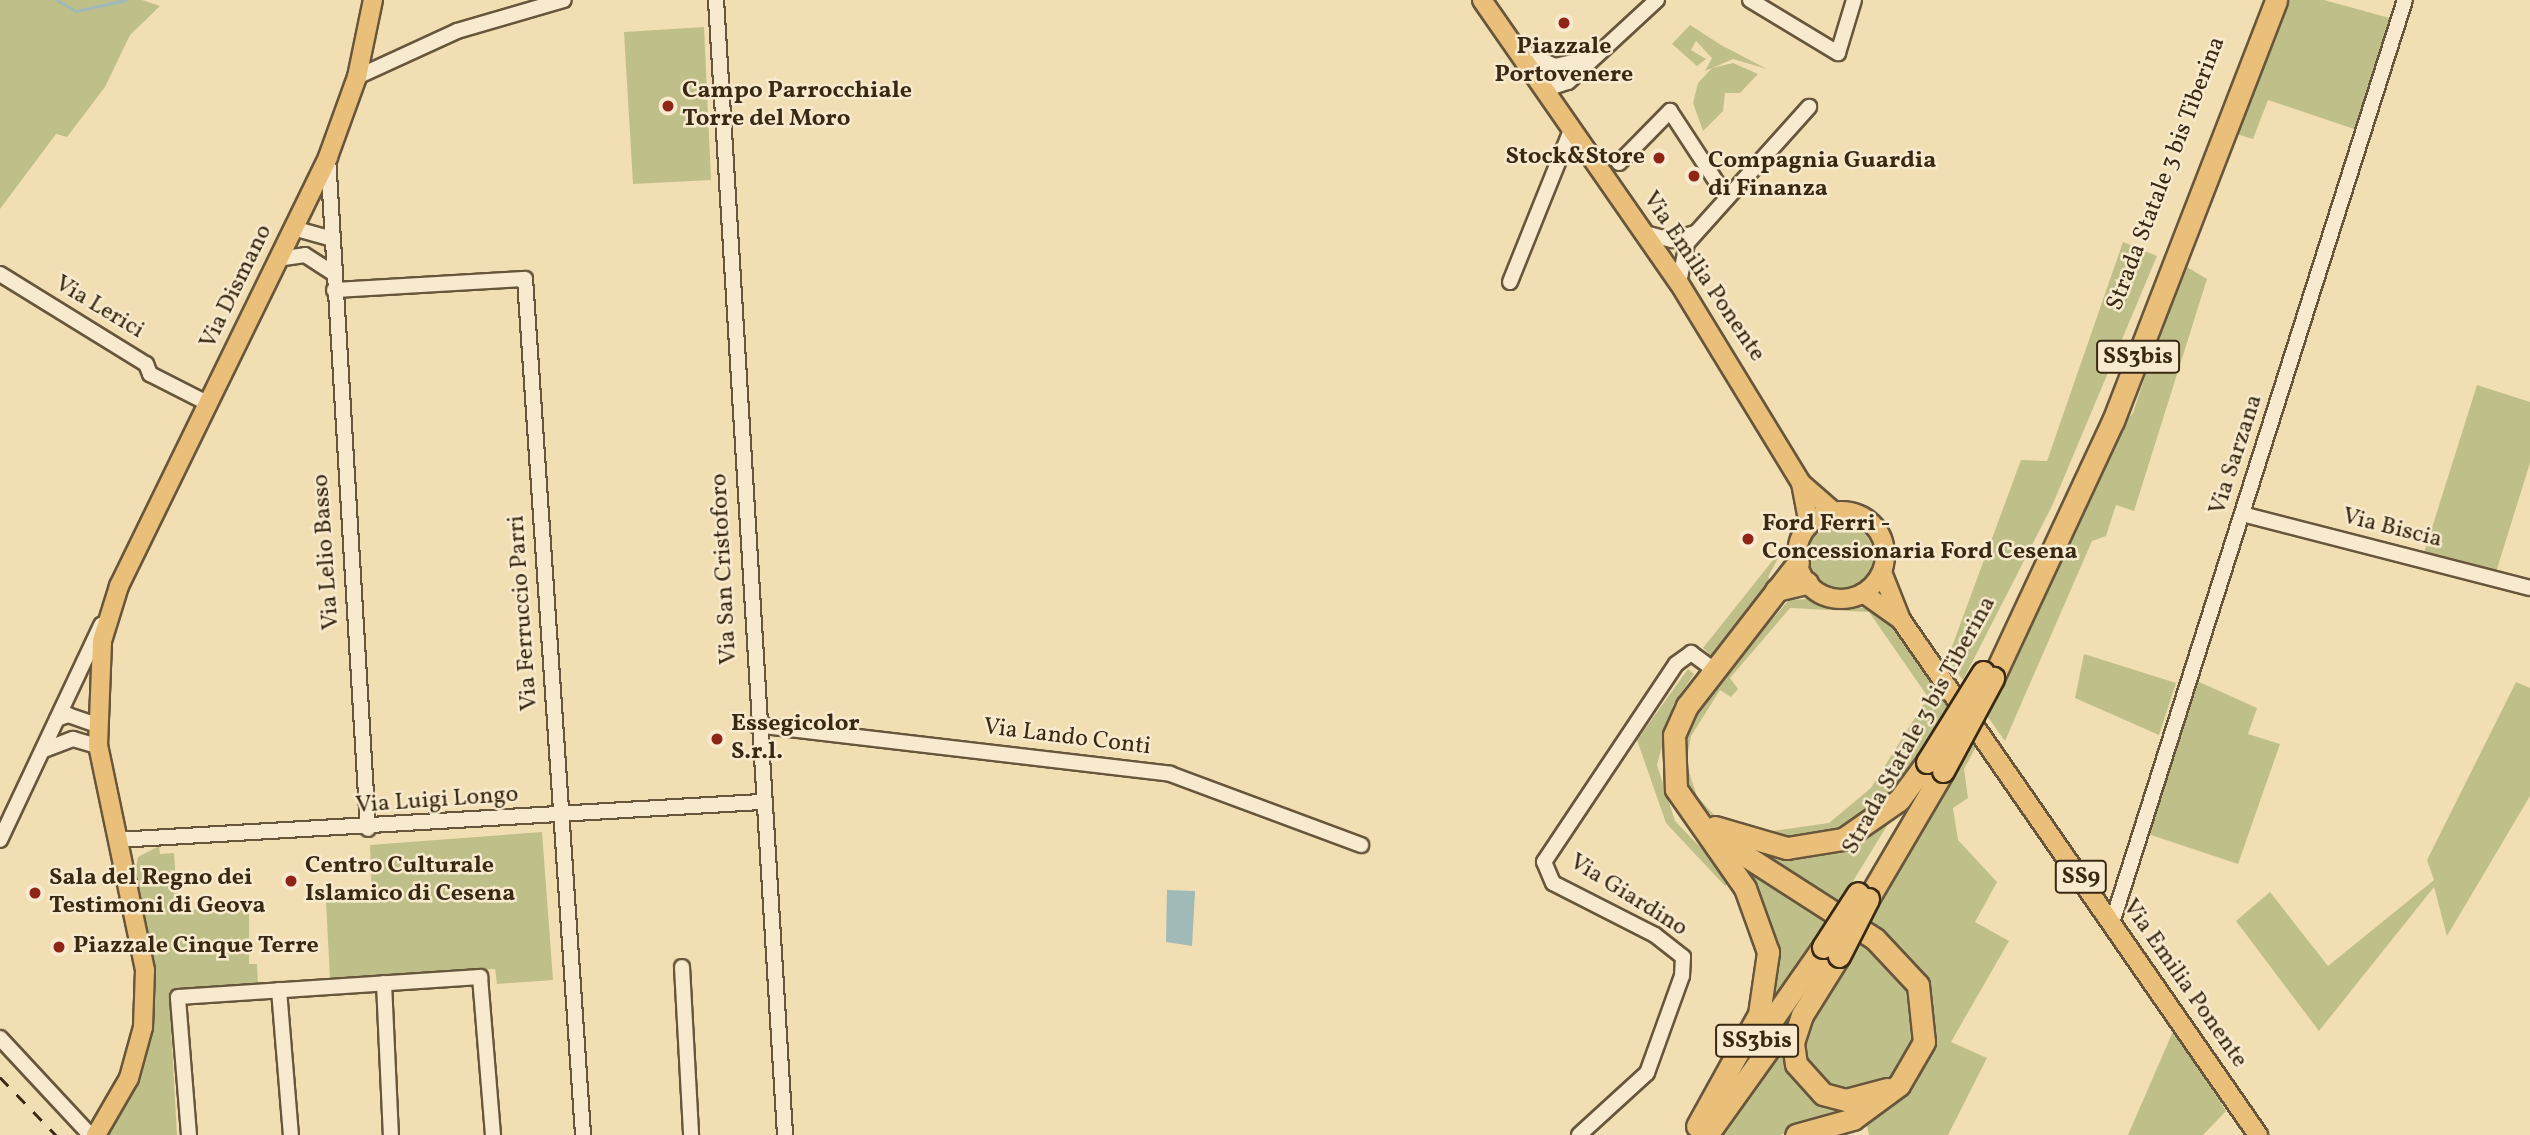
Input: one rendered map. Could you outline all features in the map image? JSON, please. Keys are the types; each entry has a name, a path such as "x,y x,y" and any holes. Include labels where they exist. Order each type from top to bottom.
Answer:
{"highway":[{"name":"Strada Statale 3 bis Tiberina","path":"2259,26 2263,0"},
{"name":"Strada Statale 3 bis Tiberina","path":"1698,1132 1832,952 1934,766 1988,675 2102,416 2259,26 2276,0"},
{"path":"1698,1132 1759,1014 1768,952 1745,887 1688,813 1670,761 1674,735 1714,670 1798,563"},
{"path":"1776,590 1807,583"},
{"path":"1688,813 1760,844 1814,846 1872,823 1934,766"},
{"path":"1688,813 1734,851 1899,959 1918,985 1926,1014 1924,1042 1899,1085 1853,1119 1796,1135"},
{"path":"1832,952 1802,1015 1793,1044 1796,1064 1815,1088 1846,1100 1899,1085"}],"main road":[{"name":"Via Dismano","path":"93,1135 114,1107 144,1027 145,970 97,746 102,641 119,586 328,157 357,77 373,0"},
{"name":"Via Emilia Ponente","path":"1482,0 1546,88 1679,283 1801,483 1833,511"},
{"name":"Via Emilia Ponente","path":"1801,483 1808,525"},
{"path":"1833,511 1852,512 1875,527 1885,547 1882,572 1863,593 1833,598 1807,583 1798,563 1808,525 1833,511"},
{"name":"Via Emilia Ponente","path":"1882,572 1901,620 2258,1135"},
{"name":"Via Emilia Ponente","path":"1863,593 1901,620"}],"street":[{"path":"357,77 457,31 564,0"},
{"name":"Via San Cristoforo","path":"716,0 756,725 785,1135"},
{"path":"1546,88 1568,82 1602,54 1657,0"},
{"path":"1751,0 1838,53 1854,0"},
{"name":"Via Sarzana","path":"2112,923 2405,0"},
{"path":"1520,51 1561,65 1602,54"},
{"path":"1546,88 1561,65"},
{"path":"1560,109 1568,82"},
{"path":"1662,258 1688,238 1727,198 1809,107"},
{"path":"1619,163 1670,111 1727,198"},
{"path":"1510,282 1572,128"},
{"name":"Via Lelio Basso","path":"328,157 368,829"},
{"path":"293,228 333,239"},
{"path":"293,228 305,255 333,273"},
{"path":"1645,233 1688,238"},
{"path":"1679,283 1688,238"},
{"path":"277,258 305,255"},
{"name":"Via Lerici","path":"0,274 146,364 150,374 207,403"},
{"name":"Via Ferruccio Parri","path":"334,290 525,279 583,1135"},
{"name":"Via Biscia","path":"2242,514 2530,587"},
{"name":"Via Dismano","path":"0,840 119,586"},
{"name":"Via Giardino","path":"1579,1135 1647,1073 1683,957 1655,934 1553,883 1545,862 1676,664 1691,653 1714,670"},
{"path":"57,719 68,715 97,724"},
{"name":"Via Lando Conti","path":"756,725 1170,774 1361,845"},
{"path":"43,750 66,740 97,746"},
{"name":"Via Luigi Longo","path":"117,839 368,829 761,802"},
{"path":"682,967 691,1135"},
{"path":"189,1135 178,997 480,977 493,1135"},
{"path":"384,983 391,1135"},
{"path":"279,990 291,1135"},
{"path":"0,1038 93,1135"}],"green space":[{"path":"0,0 142,0 160,6 130,35 105,87 67,137 56,134 0,209"},
{"path":"2284,0 2324,0 2397,20 2360,131 2268,100 2253,139 2233,133"},
{"path":"1690,25 1767,69 1733,59 1705,71 1712,58 1696,41 1691,50 1706,59 1697,66 1672,44"},
{"name":"Campo Parrocchiale Torre del Moro","path":"704,27 711,180 633,184 624,32"},
{"path":"1733,63 1758,74 1740,93 1725,93 1723,111 1703,131 1693,103 1698,83 1712,68"},
{"path":"2123,242 2157,256 2052,506 1963,680 1947,660 2021,460 2047,461"},
{"path":"2182,264 2207,279 2134,511 2116,505 2106,536 2092,541 2005,741 1985,713 2116,431 2133,413"},
{"path":"2477,385 2530,402 2530,463 2496,572 2424,553"},
{"path":"1840,523 1853,526 1864,533 1871,544 1874,557 1871,570 1864,581 1853,588 1840,591 1827,588 1816,581 1809,570 1806,557 1809,544 1816,533 1827,526"},
{"path":"1785,545 1768,577 1773,582 1711,655 1703,648"},
{"path":"1807,599 1877,610 1897,623 1952,701 1887,802 1818,842 1735,831 1694,803 1682,775 1686,729 1717,683 1789,600","holes":["1790,608 1869,612 1928,697 1871,788 1829,823 1758,833 1713,814 1697,796 1686,763 1691,736 1720,690 1731,697 1738,689 1730,678"]},
{"path":"2084,654 2176,683 2159,735 2075,698"},
{"path":"1688,669 1694,674 1673,705 1657,765 1675,821 1732,880 1725,886 1666,823 1637,740"},
{"path":"2197,681 2257,708 2248,734 2280,744 2238,864 2148,834"},
{"path":"2516,682 2530,688 2530,796 2447,936 2434,887 2319,1031 2236,921 2270,892 2328,966 2434,880 2427,860"},
{"path":"1970,736 1977,745 1964,769 1968,798 1953,808 1958,840 1997,882 1975,922 2009,941 1951,1042 1987,1058 1948,1135 1869,1135 1866,1121 1911,1088 1926,1056 1931,1016 1865,924"},
{"path":"1896,811 1836,909 1754,850 1776,854"},
{"path":"542,832 553,980 497,984 495,969 330,979 326,902 372,899 370,845"},
{"path":"159,846 160,854 174,853 178,911 249,905 249,964 257,964 258,985 169,991 177,1135 105,1135 130,1094 152,1031 154,967 135,875 138,857"},
{"path":"1723,854 1828,920 1758,1029 1771,970"},
{"path":"1856,938 1893,964 1910,992 1914,1041 1888,1082 1865,1092 1827,1089 1802,1062 1805,1017"},
{"path":"1789,1027 1795,1078 1805,1092 1824,1102 1865,1105 1780,1135 1712,1135"},
{"path":"2174,1029 2226,1111 2203,1135 2128,1135"}],"water":[{"path":"1167,890 1195,891 1192,946 1166,942"}],"waterway":[{"path":"57,0 76,11 126,0"}],"railway":[{"path":"0,1077 56,1135"}],"place":[{"name":"Piazzale Portovenere","path":"1564,23"},
{"name":"Campo Parrocchiale Torre del Moro","path":"668,106"},
{"name":"Stock&Store","path":"1659,158"},
{"name":"Compagnia Guardia di Finanza","path":"1694,176"},
{"name":"Ford Ferri - Concessionaria Ford Cesena","path":"1748,539"},
{"name":"Essegicolor S.r.l.","path":"717,739"},
{"name":"Centro Culturale Islamico di Cesena","path":"291,881"},
{"name":"Sala del Regno dei Testimoni di Geova","path":"35,893"},
{"name":"Piazzale Cinque Terre","path":"59,947"}]}
